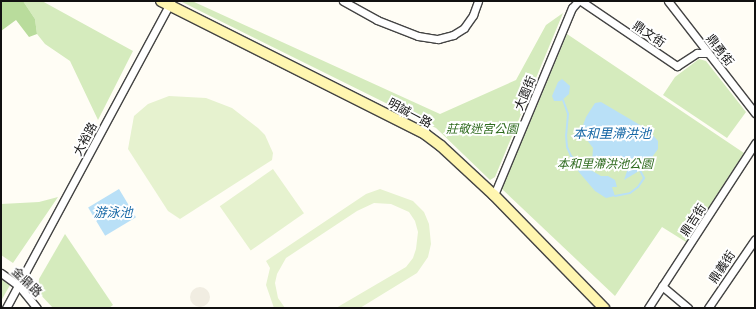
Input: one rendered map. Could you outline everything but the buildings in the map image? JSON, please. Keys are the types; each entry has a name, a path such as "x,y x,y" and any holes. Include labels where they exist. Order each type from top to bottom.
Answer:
{"street":[{"path":"343,1 377,20 418,36 438,39 453,35 464,28 473,15 478,1"},
{"name":"鼎文街","path":"579,1 677,66 697,53 708,53"},
{"name":"大園街","path":"494,195 572,8 579,1"},
{"name":"鼎勇街","path":"668,1 755,113"},
{"name":"明誠一路","path":"167,2 425,134 441,146 494,195 604,308"},
{"name":"大裕路","path":"6,308 19,286 167,2"},
{"name":"鼎吉街","path":"648,308 755,143"},
{"name":"鼎義街","path":"708,308 755,239"},
{"name":"金鼎路","path":"1,273 19,286 37,308"},
{"path":"662,286 688,308"}],"green space":[{"path":"1,1 23,1 35,19 37,34 29,37 16,20 1,31"},
{"path":"23,1 42,1 133,51 98,120 70,61 45,44 37,34 35,19"},
{"name":"莊敬迷宮公園","path":"180,1 192,1 440,114 516,80 546,25 563,13 495,177 490,180 436,128"},
{"name":"本和里滯洪池公園","path":"567,34 744,153 686,242 662,227 615,296 502,189"},
{"path":"699,59 706,61 746,112 727,138 663,95 675,77"},
{"path":"169,96 206,98 232,108 265,135 273,153 272,160 180,219 168,211 128,149 134,116 148,104"},
{"path":"273,169 304,213 251,251 220,206"},
{"path":"380,189 413,201 424,212 429,224 431,244 428,257 417,273 360,308 336,308 406,267 413,258 416,249 418,232 415,221 409,212 391,204 374,203 357,211 286,258 277,274 275,283 278,298 285,308 274,308 266,285 270,268 266,261 366,194"},
{"path":"58,197 13,263 1,255 1,204 39,202"},
{"path":"65,234 113,305 109,308 53,308 38,292 39,279"},
{"path":"1,278 10,285 1,301"}],"shaded area":[{"path":"200,287 207,290 210,297 207,304 200,307 193,304 190,297 193,290"}],"water":[{"path":"562,79 570,86 569,94 561,101 554,101 552,96 558,82"},
{"name":"本和里滯洪池","path":"601,102 640,125 651,133 658,141 658,149 644,168 624,180 628,168 620,158 611,158 607,163 610,167 607,170 592,163 593,148 587,140 582,128 586,117 595,103"},
{"path":"582,165 601,176 608,176 615,180 617,187 612,187 615,196 606,198 595,191 578,171"},
{"name":"游泳池","path":"119,189 136,217 105,236 88,208"}],"waterway":[{"path":"563,100 568,114 566,135 567,147 571,156 582,165"},
{"path":"615,196 630,193 638,187 644,178 640,170"}]}
